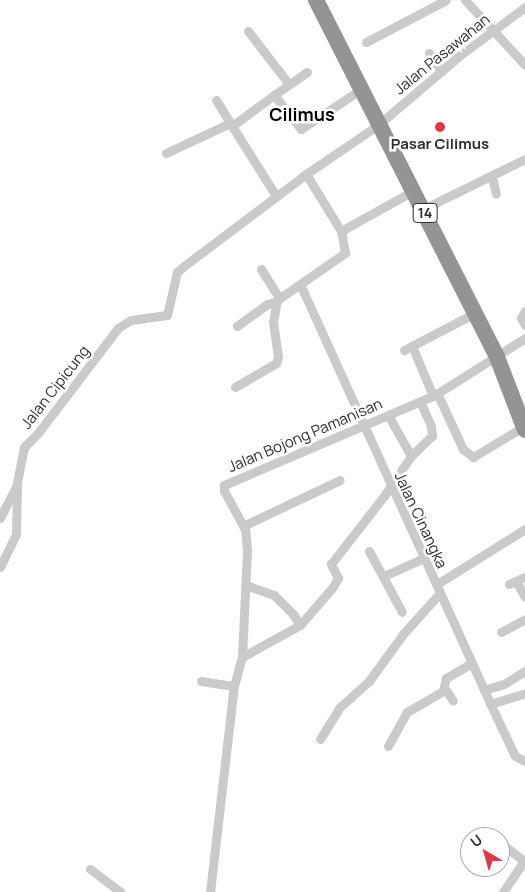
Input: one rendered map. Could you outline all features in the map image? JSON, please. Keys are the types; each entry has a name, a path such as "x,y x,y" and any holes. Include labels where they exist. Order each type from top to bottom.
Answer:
{"highway":[{"name":"14","path":"316,0 360,90 498,357 511,386 524,429"}],"street":[{"path":"366,42 446,0"},
{"path":"465,0 525,65"},
{"name":"Jalan Pasawahan","path":"159,316 170,309 177,272 306,174 378,125 440,71 493,29 525,7"},
{"path":"248,31 288,83"},
{"path":"429,53 440,71"},
{"path":"166,153 231,124 274,95 288,83 307,72"},
{"path":"274,95 301,129 360,90"},
{"path":"216,100 276,196"},
{"path":"423,209 492,177 525,159"},
{"path":"236,326 342,258 345,253 342,231 306,174"},
{"path":"492,177 496,194"},
{"path":"342,231 413,191"},
{"path":"235,387 276,363 278,357 273,322 278,300 261,269"},
{"name":"Jalan Cinangka","path":"300,284 390,488 437,584 490,704 515,756 525,761"},
{"path":"525,311 522,318 525,325"},
{"path":"476,313 408,348 435,394 463,449 473,458 524,429"},
{"name":"Jalan Cipicung","path":"0,567 16,534 15,488 24,447 38,433 124,322 159,316"},
{"name":"Jalan Bojong Pamanisan","path":"210,892 234,686 242,657 248,550 243,526 224,492 226,482 435,394 498,357 525,338"},
{"path":"242,657 300,625 337,581 330,564 390,488 412,456 432,436 431,426 420,401"},
{"path":"388,415 412,456"},
{"path":"243,526 340,480"},
{"path":"0,518 15,488"},
{"path":"437,584 525,529"},
{"path":"369,551 402,612"},
{"path":"384,576 424,558"},
{"path":"525,577 512,583 525,597"},
{"path":"246,585 274,595 293,614 300,625"},
{"path":"320,739 339,708 369,681 403,634 440,594"},
{"path":"501,632 525,619"},
{"path":"453,701 445,689 446,678 472,663"},
{"path":"484,690 504,684 525,671"},
{"path":"201,680 234,686"},
{"path":"388,746 407,712 445,689"},
{"path":"490,704 525,693"},
{"path":"503,892 525,862 510,850"},
{"path":"90,868 120,892"}],"place":[{"name":"Pasar Cilimus","path":"440,127"}],"district":[{"name":"Cilimus","path":"302,114"}]}
